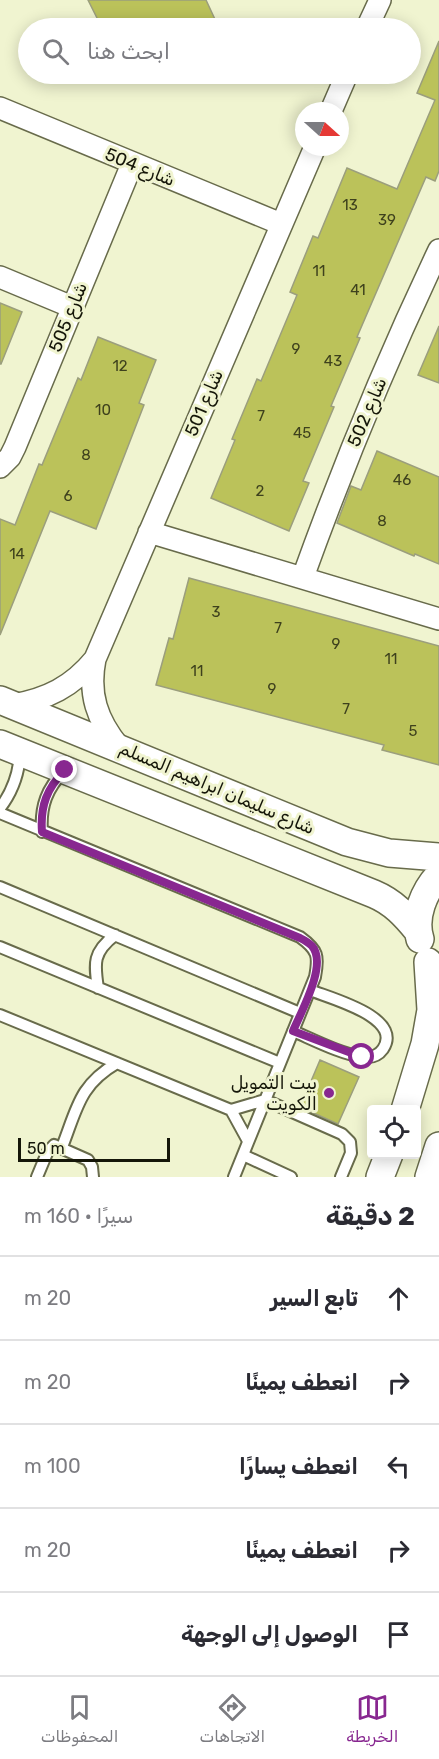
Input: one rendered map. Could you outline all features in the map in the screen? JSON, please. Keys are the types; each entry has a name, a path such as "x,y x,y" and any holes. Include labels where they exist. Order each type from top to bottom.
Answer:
{"street":[{"path":"372,18 380,0"},
{"path":"335,102 343,84"},
{"name":"شارع 504","path":"0,108 281,224"},
{"name":"شارع 501","path":"119,747 103,725 94,702 92,674 94,659 311,156"},
{"name":"شارع 505","path":"0,467 10,457 15,447 132,164"},
{"name":"شارع 502","path":"303,577 333,493 367,409 439,250"},
{"path":"0,277 72,307"},
{"path":"149,532 439,619"},
{"name":"شارع 501","path":"6,702 46,697 80,676 94,659"},
{"name":"شارع سليمان ابراهيم المسلم","path":"6,702 347,842 389,853 439,857"},
{"path":"10,748 389,901 418,931 434,969 431,1010 425,1044 407,1105"},
{"path":"418,931 420,907 430,884 439,875"},
{"path":"429,1177 439,1146"},
{"path":"380,1177 387,1159"}],"lane":[{"path":"0,808 14,784 19,769 10,748"},
{"path":"42,832 43,804 55,780 65,770"},
{"path":"0,813 300,938 313,946 318,960 310,990 234,1177"},
{"path":"0,887 300,1013"},
{"path":"98,988 95,958 104,943 115,935"},
{"path":"0,947 280,1064"},
{"path":"293,1031 362,1057 376,1056 385,1045 385,1030 376,1018 310,990"},
{"path":"0,1015 231,1110 265,1100 342,1134 350,1142 351,1153 341,1177"},
{"path":"62,1147 85,1088 100,1073 117,1063"},
{"path":"231,1110 248,1141"},
{"path":"38,1177 49,1148 54,1145 88,1160 92,1167 93,1177"},
{"path":"243,1155 291,1177"}],"building":[{"path":"88,0 206,0 214,18 97,18"},
{"path":"439,41 439,171 435,181 426,177 357,337 360,338 303,481 309,483 289,531 211,498 257,379 261,381 297,295 290,292 313,236 318,238 347,168 397,189 435,100 417,93"},
{"path":"0,303 22,312 1,364 0,364"},
{"path":"439,326 439,383 418,375"},
{"path":"98,337 156,360 139,403 144,405 96,529 50,511 0,635 0,519 15,525 39,464 42,465 78,378 81,380"},
{"path":"377,451 439,477 439,564 415,554 414,556 337,523 351,486 361,490"},
{"path":"189,578 439,646 439,765 382,750 384,745 156,685 169,638 173,639"},
{"name":"بيت التمويل الكويت","path":"320,1060 359,1077 338,1124 300,1107"}],"place":[{"name":"بيت التمويل الكويت","path":"329,1093"}],"route":[{"path":"65,770 55,780 43,804 42,832 300,938 313,946 318,960 315,977 293,1031 362,1057"}]}
